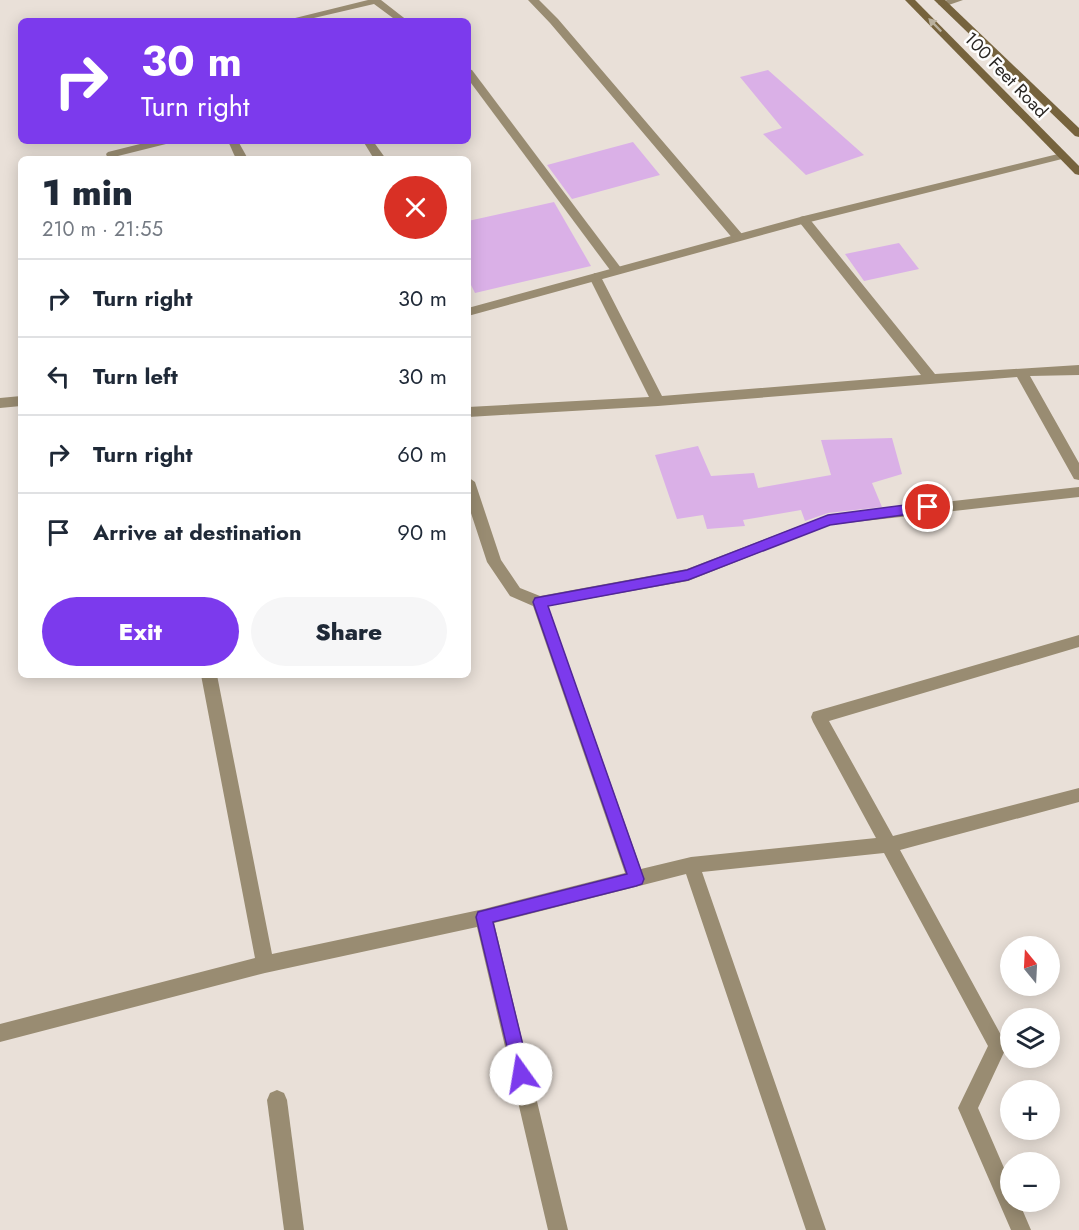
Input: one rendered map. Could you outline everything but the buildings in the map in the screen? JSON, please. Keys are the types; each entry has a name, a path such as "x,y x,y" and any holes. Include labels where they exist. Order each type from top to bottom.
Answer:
{"main road":[{"name":"100 Feet Road","path":"910,0 1079,172"},
{"path":"941,2 1079,134"},
{"path":"1062,156 1079,153"}],"street":[{"path":"301,18 377,0 399,18"},
{"path":"533,0 554,21 738,237"},
{"path":"941,2 958,0"},
{"path":"471,76 617,271"},
{"path":"113,156 112,154 154,144"},
{"path":"471,308 738,237 1062,156"},
{"path":"804,220 932,380"},
{"path":"595,277 658,401"},
{"path":"471,412 658,401 1021,372 1079,370"},
{"path":"1021,372 1079,475"},
{"path":"0,403 18,401"},
{"path":"471,491 494,562 515,592 539,602 688,575 828,520 1079,492"},
{"path":"539,602 636,879"},
{"path":"1021,1230 968,1108 998,1046 819,717 1079,641"},
{"path":"210,678 265,964"},
{"path":"0,1033 265,964 484,917 691,865 889,845 1079,795"},
{"path":"691,865 816,1230"},
{"path":"484,917 558,1230"},
{"path":"277,1100 294,1230"}],"route":[{"path":"521,1074 484,917 636,879 539,602 688,575 828,520 928,507"}]}
